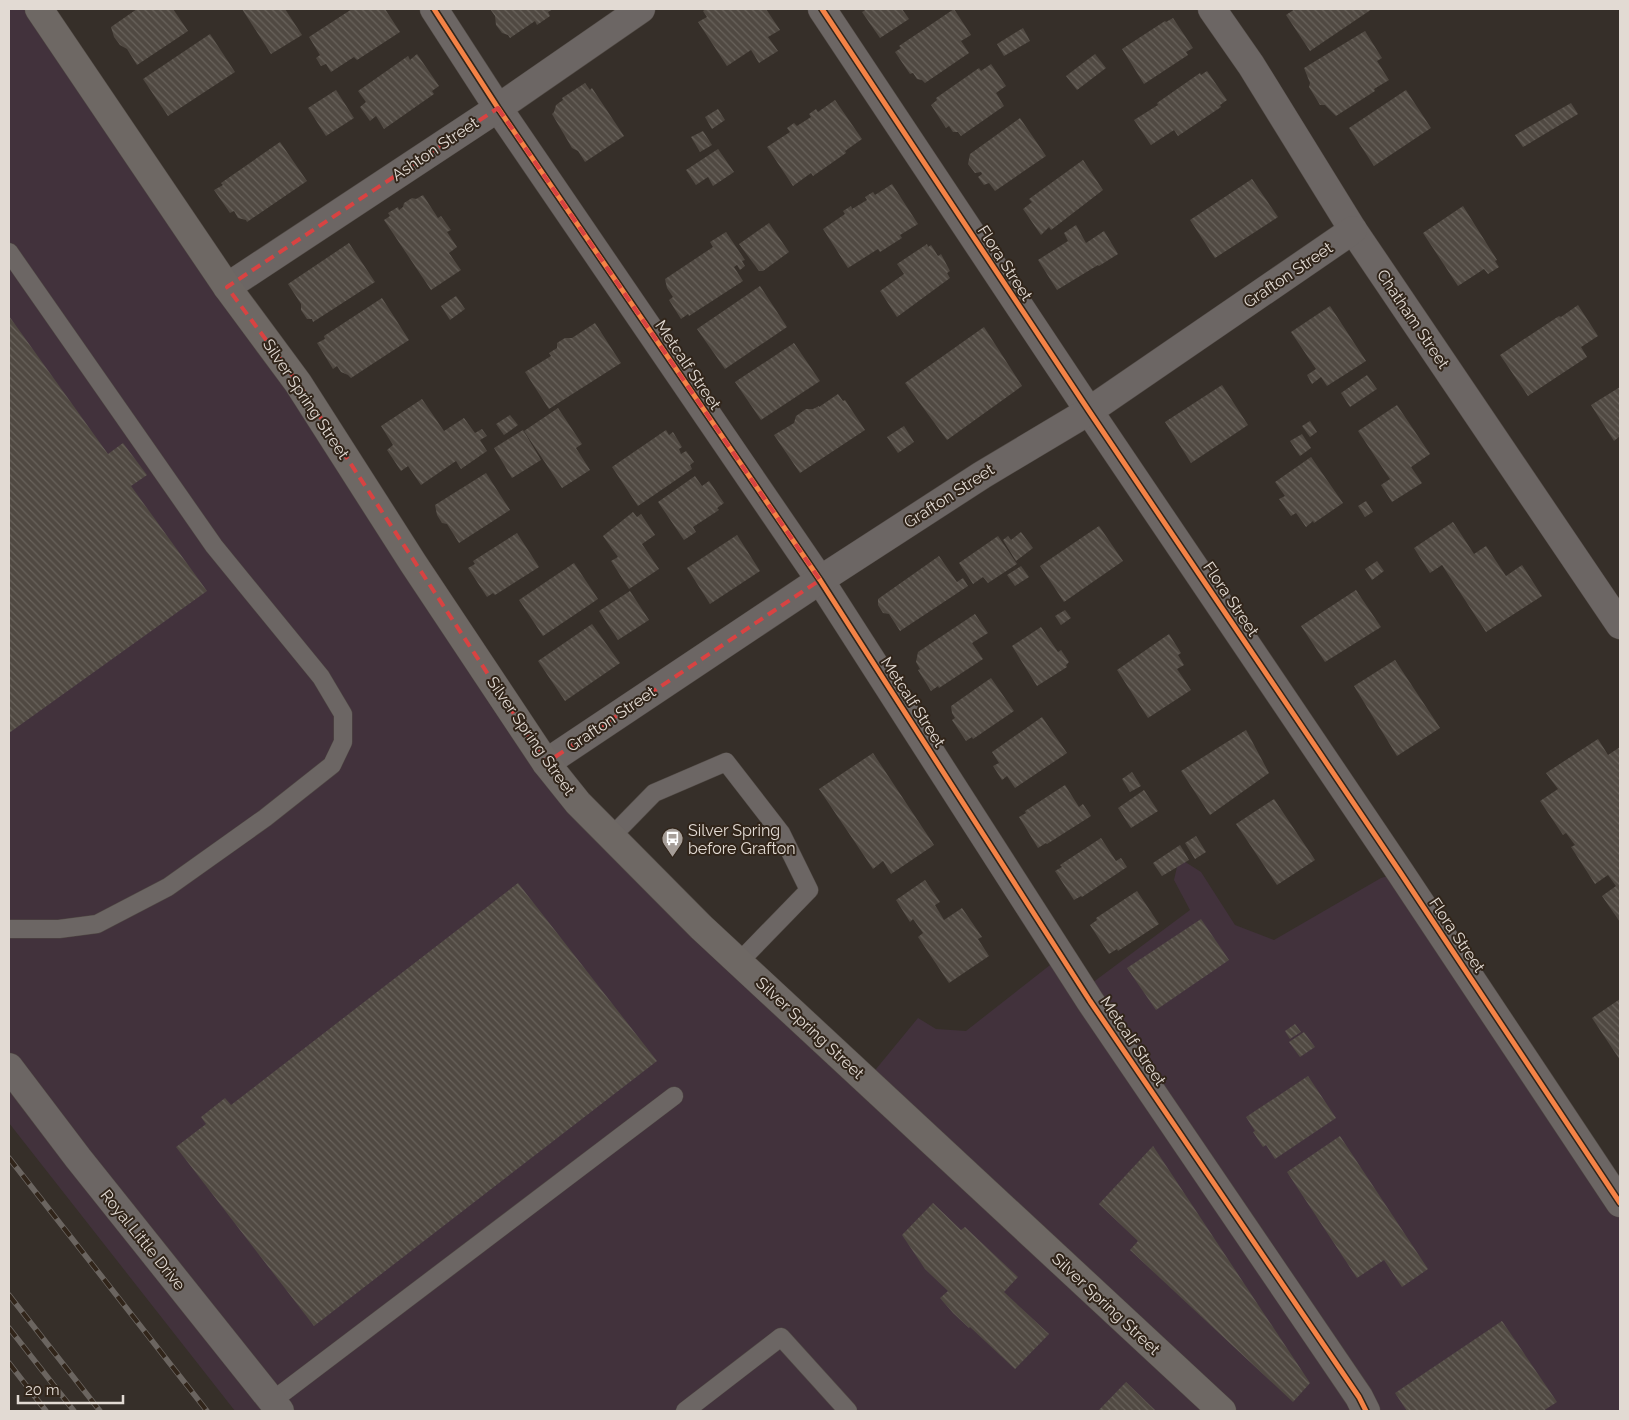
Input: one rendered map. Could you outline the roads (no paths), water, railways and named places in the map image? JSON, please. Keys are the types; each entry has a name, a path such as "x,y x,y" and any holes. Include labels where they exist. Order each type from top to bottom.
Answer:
{"main road":[{"name":"Silver Spring Street","path":"39,9 227,287 298,383 413,563 546,763 578,803 701,927 1222,1411"}],"street":[{"name":"Metcalf Street","path":"434,9 498,108 820,580 1090,1001 1359,1397 1366,1411"},
{"name":"Ashton Street","path":"227,287 498,108 641,9"},
{"name":"Flora Street","path":"822,9 1620,1203"},
{"name":"Chatham Street","path":"1212,9 1251,65 1353,230 1620,625"},
{"name":"Grafton Street","path":"546,763 820,580 982,475 1089,411 1353,230"},
{"name":"Royal Little Drive","path":"9,1066 78,1158 276,1406"}],"lane":[{"path":"9,252 214,546 321,677 343,714 343,742 332,765 265,818 168,887 97,924 59,929 9,929"},
{"path":"612,837 654,793 726,762 781,833 809,890 739,962"},
{"path":"276,1406 674,1096"},
{"path":"686,1411 781,1337 848,1411"}],"railway":[{"path":"9,1158 207,1411"},
{"path":"9,1295 100,1411"},
{"path":"9,1328 74,1411"},
{"path":"9,1363 46,1411"}],"place":[{"name":"Silver Spring before Grafton","path":"672,858"}]}
